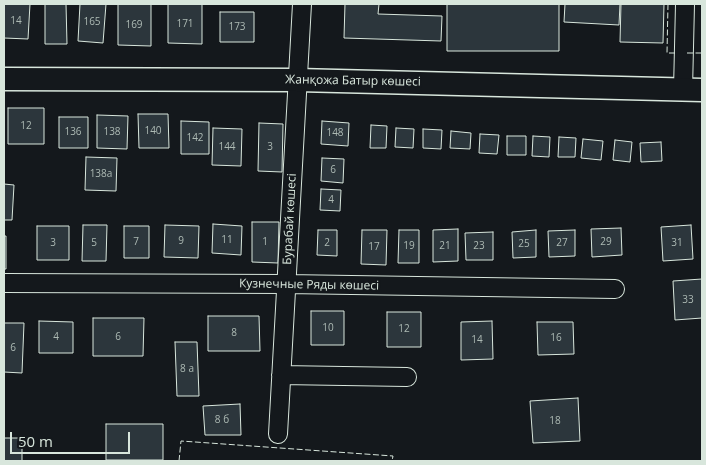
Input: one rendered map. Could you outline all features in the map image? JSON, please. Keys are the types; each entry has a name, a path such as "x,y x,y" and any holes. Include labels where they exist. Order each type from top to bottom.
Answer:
{"main road":[{"name":"Жанқожа Батыр көшесі","path":"4,79 297,80 693,90"}],"street":[{"name":"Бурабай көшесі","path":"278,434 302,4"},
{"path":"686,4 693,90"},
{"name":"Кузнечные Ряды көшесі","path":"4,283 286,284 615,289"},
{"path":"281,375 407,377"}],"building":[{"path":"4,4 30,4 28,39 4,38"},
{"path":"45,4 66,4 67,44 45,44"},
{"path":"80,4 106,4 103,43 78,41"},
{"path":"118,4 151,4 151,46 118,45"},
{"path":"168,4 202,4 202,44 168,43"},
{"path":"345,4 379,4 378,14 442,16 441,41 344,38"},
{"path":"447,4 559,4 559,51 447,51"},
{"path":"565,4 620,4 619,25 564,22"},
{"path":"621,4 664,4 663,43 620,42"},
{"path":"220,12 254,12 254,42 220,42"},
{"path":"8,108 44,108 44,144 8,144"},
{"path":"138,114 168,114 169,148 139,148"},
{"path":"97,115 128,116 127,149 97,148"},
{"path":"59,117 88,117 88,148 59,148"},
{"path":"181,121 209,122 209,154 181,154"},
{"path":"322,121 349,123 348,146 321,144"},
{"path":"259,123 283,124 282,172 258,171"},
{"path":"371,125 387,126 386,148 370,148"},
{"path":"213,128 242,129 241,166 212,165"},
{"path":"396,128 414,129 413,148 395,147"},
{"path":"423,129 442,130 441,149 423,148"},
{"path":"451,131 471,133 470,149 450,148"},
{"path":"480,134 499,135 497,154 479,153"},
{"path":"507,136 526,136 526,155 507,155"},
{"path":"533,136 550,137 549,157 532,156"},
{"path":"559,137 576,138 575,157 558,157"},
{"path":"583,139 603,141 601,160 581,158"},
{"path":"615,140 632,142 630,162 613,160"},
{"path":"661,142 662,161 641,162 640,143"},
{"path":"86,157 117,158 116,191 85,190"},
{"path":"322,158 344,159 343,183 321,181"},
{"path":"4,184 14,185 12,220 4,220"},
{"path":"321,189 341,190 340,211 320,210"},
{"path":"252,222 279,222 278,263 252,262"},
{"path":"213,224 242,226 241,255 212,253"},
{"path":"83,225 107,225 106,261 82,261"},
{"path":"165,225 199,226 198,258 164,257"},
{"path":"691,225 693,259 663,261 661,227"},
{"path":"37,226 69,226 69,260 37,260"},
{"path":"124,226 149,226 149,258 124,258"},
{"path":"621,228 622,255 592,257 591,229"},
{"path":"458,229 458,261 433,262 433,230"},
{"path":"318,230 337,230 337,256 317,255"},
{"path":"362,230 387,230 386,265 361,264"},
{"path":"399,230 419,230 419,263 398,263"},
{"path":"536,230 536,257 513,258 512,232"},
{"path":"575,230 575,256 549,257 548,231"},
{"path":"493,232 493,260 466,260 465,233"},
{"path":"4,236 6,236 6,269 4,269"},
{"path":"702,279 702,318 675,320 673,281"},
{"path":"311,311 344,311 344,345 311,345"},
{"path":"387,312 421,312 421,347 387,347"},
{"path":"208,316 259,316 260,351 208,351"},
{"path":"93,318 144,318 143,356 93,356"},
{"path":"39,321 73,322 73,353 39,353"},
{"path":"492,321 493,359 461,360 461,322"},
{"path":"537,322 573,322 574,354 538,355"},
{"path":"4,323 24,323 22,373 4,372"},
{"path":"175,342 197,342 199,396 177,396"},
{"path":"578,398 580,441 533,443 530,401"},
{"path":"240,404 241,435 205,435 203,406"},
{"path":"106,424 163,424 163,460 106,460"},
{"path":"4,438 22,438 22,461 4,461"}],"fence":[{"path":"668,4 667,53 677,53"},
{"path":"687,53 702,53"},
{"path":"179,461 181,441 393,456 392,461"}]}
